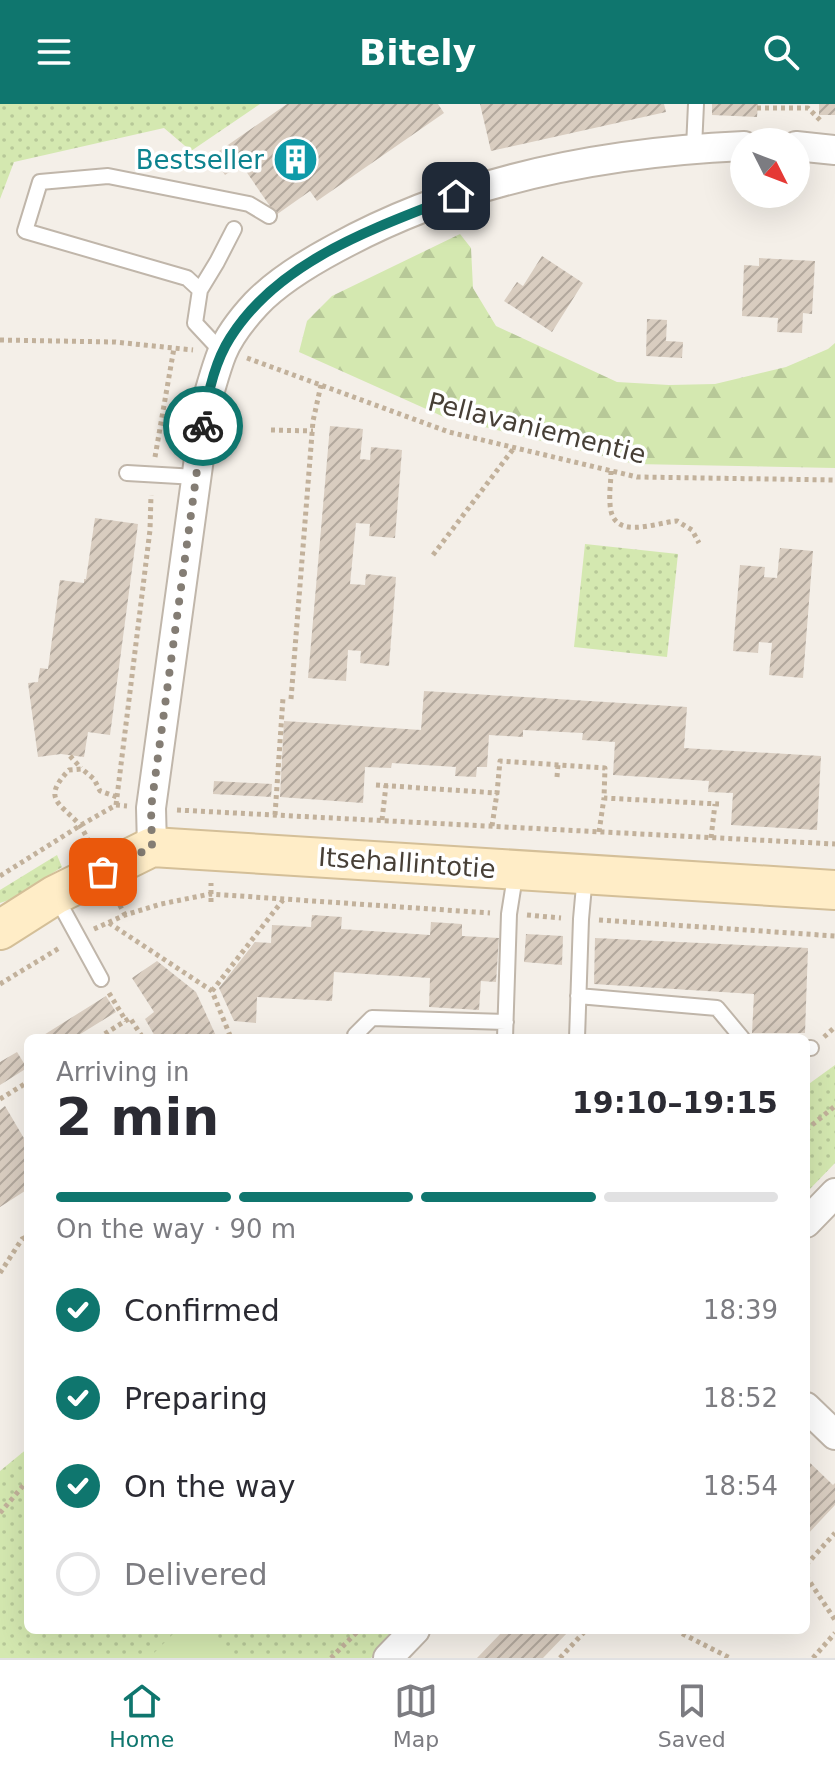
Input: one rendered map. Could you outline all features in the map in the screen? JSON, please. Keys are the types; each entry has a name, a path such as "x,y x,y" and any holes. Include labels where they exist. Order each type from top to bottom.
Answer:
{"main road":[{"name":"Itsehallintotie","path":"0,930 55,895 152,847 835,890"}],"street":[{"path":"152,847 151,808 207,400 231,354 231,337 258,303 288,277 364,232 456,196 509,179 604,161 694,148 730,147"},
{"path":"810,147 835,150"},
{"path":"810,1219 835,1193"},
{"path":"810,1411 835,1435"},
{"path":"388,1658 411,1634"}],"lane":[{"path":"694,148 696,104"},
{"path":"200,290 187,278 25,231 40,182 108,176 249,204 269,216"},
{"path":"231,354 195,323 200,290 234,229"},
{"path":"127,473 196,477"},
{"path":"505,1034 509,914 516,870"},
{"path":"577,1034 585,875"},
{"path":"55,895 101,979"},
{"path":"578,996 717,1008 739,1034"},
{"path":"356,1034 372,1018 506,1022"}],"path":[{"path":"757,108 808,106 820,120 835,120"},
{"path":"0,340 115,342 174,348 152,475 150,530 116,805"},
{"name":"Pellavaniementie","path":"231,354 449,432 637,477 835,480"},
{"path":"291,699 313,431 321,385"},
{"path":"271,430 313,431"},
{"path":"433,555 514,448"},
{"path":"611,471 609,507 615,520 623,527 677,521 692,530 699,543"},
{"path":"275,815 283,698"},
{"path":"70,756 94,779 100,791 117,797"},
{"path":"492,826 500,761 605,768 599,832"},
{"path":"557,777 558,765"},
{"path":"81,825 60,807 55,789 60,778 69,770 82,769"},
{"path":"376,785 497,793"},
{"path":"382,821 386,785"},
{"path":"604,798 717,804 711,838"},
{"path":"552,829 835,844"},
{"path":"0,984 77,937 125,915 210,894 835,936"},
{"path":"212,991 283,899"},
{"path":"109,922 212,991 229,1034"},
{"path":"101,979 126,1021"},
{"path":"105,1034 130,1018 140,1034"},
{"path":"0,1099 24,1084"},
{"path":"810,1127 835,1106"},
{"path":"0,1273 24,1238"},
{"path":"0,1513 24,1485"},
{"path":"810,1561 835,1533"},
{"path":"810,1582 835,1620"},
{"path":"813,1658 835,1633"},
{"path":"331,1658 355,1634"},
{"path":"560,1658 582,1634"},
{"path":"683,1634 730,1658"},
{"path":"709,1648 713,1658"}],"green space":[{"path":"0,104 260,104 191,151 164,128 14,162 0,199"},
{"path":"460,234 471,248 473,288 496,326 617,382 715,384 786,367 835,343 835,468 635,464 444,417 299,352 307,321 332,296"},
{"path":"585,544 678,554 667,657 574,647"},
{"path":"57,855 62,867 12,899 0,903 0,890"},
{"path":"835,1065 835,1163 810,1189 810,1083"},
{"path":"24,1451 24,1634 394,1634 371,1658 0,1658 0,1471"},
{"path":"173,1634 214,1634 237,1658 149,1658"}],"building":[{"name":"Bestseller","path":"287,104 438,104 444,113 317,201 310,191 276,215 241,164 225,175 212,156"},
{"path":"480,104 664,104 666,112 491,151"},
{"path":"712,104 758,104 757,117 712,115"},
{"path":"819,104 835,104 835,115 819,115"},
{"path":"542,256 583,283 552,332 504,301 517,282 523,286"},
{"path":"759,258 815,261 812,314 803,313 802,333 777,332 778,318 742,316 744,265 759,266"},
{"path":"647,319 667,320 666,341 683,342 682,358 646,356"},
{"path":"330,426 363,429 360,459 370,460 371,447 402,450 395,538 369,536 370,524 356,523 350,584 365,585 366,574 396,577 389,666 360,663 361,651 348,650 346,681 308,678"},
{"path":"95,518 138,524 110,735 88,732 84,757 61,754 38,757 28,683 38,682 40,668 48,669 60,580 84,583 86,579"},
{"path":"780,548 813,551 803,678 769,675 772,643 759,642 758,653 733,651 740,565 765,567 764,577 777,578"},
{"path":"424,691 687,707 684,748 821,756 817,830 731,825 733,793 708,792 709,781 613,775 615,742 582,740 583,733 523,730 523,737 489,735 487,767 477,767 476,777 455,776 456,767 392,763 391,768 365,767 363,803 280,797 284,721 421,730"},
{"path":"214,781 272,784 271,797 213,794"},
{"path":"312,915 342,917 341,929 430,935 431,922 462,924 462,936 499,938 496,982 481,981 479,1010 429,1007 430,978 334,972 332,1001 257,997 256,1023 234,1021 219,988 255,942 271,943 272,925 311,927"},
{"path":"526,934 563,936 562,965 524,962"},
{"path":"595,938 808,948 805,1033 752,1033 754,994 594,984"},
{"path":"157,961 196,992 215,1034 154,1034 145,1019 154,1012 132,978"},
{"path":"106,996 116,1012 80,1034 45,1034"},
{"path":"17,1052 24,1063 24,1070 0,1085 0,1062"},
{"path":"5,1106 24,1138 24,1192 0,1207 0,1110"},
{"path":"810,1463 833,1485 835,1483 835,1505 810,1532"},
{"path":"500,1634 566,1634 543,1658 477,1658"}],"way so far":[{"path":"103,872 152,847 151,808 203,426"}],"place":[{"name":"Bestseller","path":"295,160"}],"route":[{"path":"203,426 207,400 222,352 258,303 288,277 364,232 456,196"}]}
